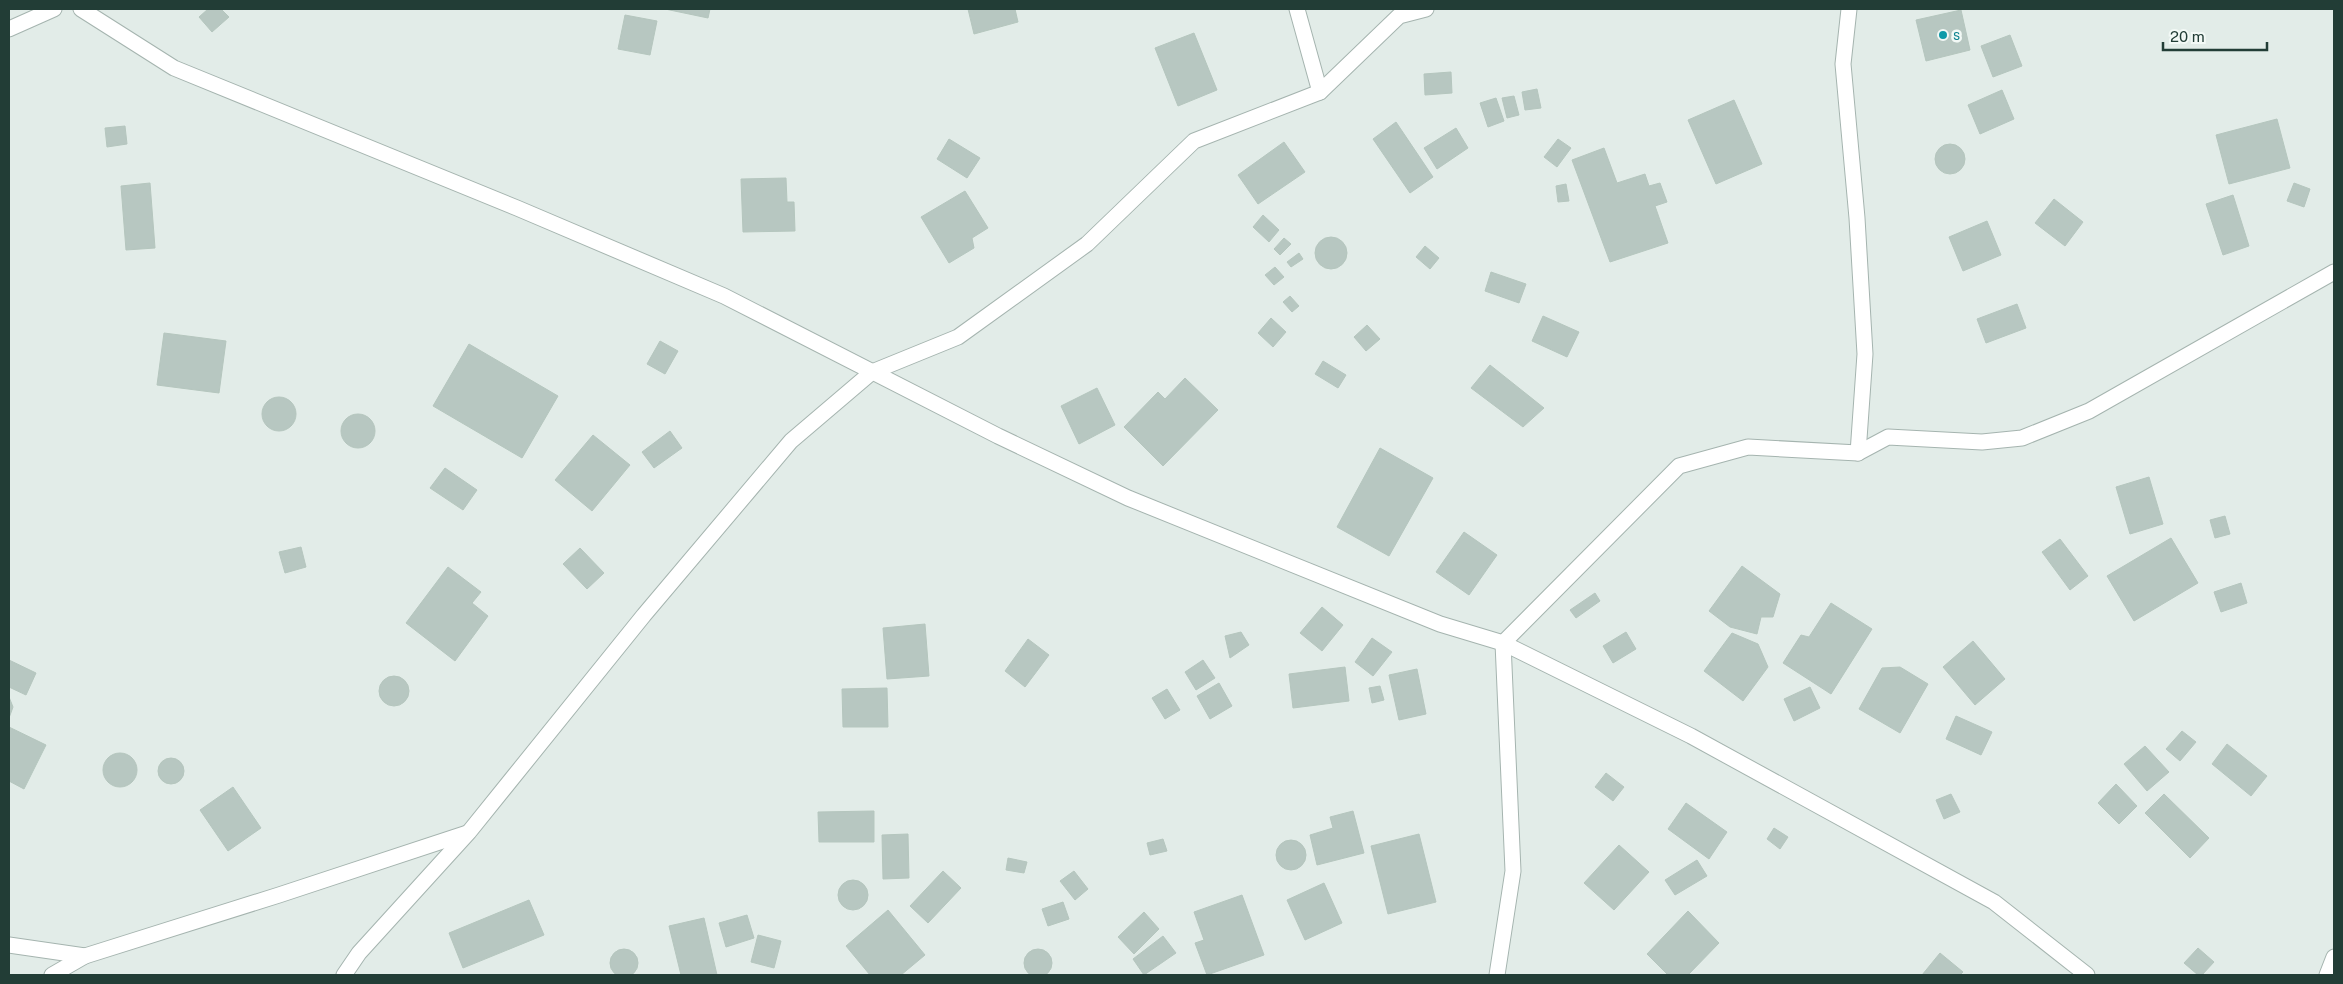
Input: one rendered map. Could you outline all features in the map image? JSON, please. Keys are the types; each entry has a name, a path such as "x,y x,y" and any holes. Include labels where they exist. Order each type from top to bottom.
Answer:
{"street":[{"path":"9,29 54,9"},
{"path":"81,9 174,68 517,208 724,296 872,372 1128,498 1440,624 1503,643 1692,736 1994,902 2087,975"},
{"path":"1297,9 1320,92"},
{"path":"344,975 359,953 469,832 644,615 791,441 872,372 958,337 1079,250 1194,141 1320,92 1399,16 1426,9"},
{"path":"1849,9 1843,64 1858,218 1865,354 1858,453"},
{"path":"1497,975 1513,871 1503,643 1679,466 1748,448 1858,453 1888,437 1982,442 2022,438 2089,411 2334,272"},
{"path":"52,975 85,956 279,895 469,832"},
{"path":"9,946 85,956"},
{"path":"2327,975 2334,957"}],"building":[{"path":"208,9 221,9 229,17 212,32 199,17"},
{"path":"665,9 710,9 708,18"},
{"path":"968,9 1015,9 1018,22 974,34"},
{"name":"s","path":"1961,10 1970,50 1926,61 1916,20"},
{"path":"625,15 657,21 650,55 618,49"},
{"path":"1194,33 1217,90 1178,106 1155,48"},
{"path":"2010,35 2022,66 1993,77 1981,46"},
{"path":"1451,72 1452,93 1425,95 1424,74"},
{"path":"1537,89 1541,108 1525,110 1522,92"},
{"path":"2002,90 2014,119 1980,134 1968,105"},
{"path":"1514,96 1519,115 1507,118 1502,98"},
{"path":"1496,98 1504,121 1488,127 1480,103"},
{"path":"1734,100 1762,164 1716,184 1688,120"},
{"path":"2277,119 2290,168 2229,184 2216,135"},
{"path":"1396,122 1433,177 1410,193 1373,139"},
{"path":"125,126 127,144 107,147 105,128"},
{"path":"1456,128 1468,148 1437,169 1424,148"},
{"path":"949,139 980,158 967,178 937,159"},
{"path":"1558,139 1571,148 1557,167 1544,157"},
{"path":"1284,142 1305,172 1258,204 1238,175"},
{"path":"1950,144 1961,148 1965,159 1961,170 1950,174 1939,170 1935,159 1939,148"},
{"path":"1604,148 1617,183 1645,174 1649,186 1660,183 1667,202 1655,206 1668,243 1610,262 1572,160"},
{"path":"786,178 787,202 794,202 795,231 743,232 741,179"},
{"path":"150,183 155,248 126,250 121,186"},
{"path":"2294,183 2310,189 2304,207 2287,201"},
{"path":"1566,184 1569,201 1558,202 1556,186"},
{"path":"965,191 988,228 972,238 974,248 949,263 921,217"},
{"path":"2233,195 2249,246 2223,255 2206,204"},
{"path":"2054,199 2083,222 2065,246 2035,223"},
{"path":"1263,215 1279,230 1269,242 1253,227"},
{"path":"1987,221 2001,255 1963,271 1949,237"},
{"path":"1331,237 1337,238 1342,242 1346,247 1346,259 1342,264 1337,268 1331,269 1325,268 1320,264 1316,259 1315,253 1316,247 1320,242 1325,238"},
{"path":"1284,238 1291,244 1280,255 1274,249"},
{"path":"1425,246 1439,258 1430,269 1416,257"},
{"path":"1299,253 1303,259 1291,267 1287,262"},
{"path":"1275,267 1284,277 1274,285 1265,275"},
{"path":"1491,272 1526,284 1519,303 1485,291"},
{"path":"1290,296 1299,306 1292,312 1283,302"},
{"path":"2017,304 2026,328 1986,343 1977,319"},
{"path":"1543,316 1579,332 1567,357 1532,341"},
{"path":"1271,318 1286,332 1273,347 1258,333"},
{"path":"1367,325 1380,339 1366,351 1354,337"},
{"path":"164,333 226,341 219,393 157,385"},
{"path":"660,341 678,351 665,374 647,364"},
{"path":"469,344 558,396 522,458 433,406"},
{"path":"1323,361 1346,375 1338,388 1315,374"},
{"path":"1490,365 1544,408 1523,427 1471,388"},
{"path":"1185,378 1218,410 1163,466 1124,427 1158,392 1165,399"},
{"path":"1097,388 1115,425 1079,444 1061,406"},
{"path":"279,397 291,402 296,414 291,426 279,431 267,426 262,414 267,402"},
{"path":"358,414 370,419 375,431 370,443 358,448 346,443 341,431 346,419"},
{"path":"670,431 682,448 654,468 642,452"},
{"path":"593,435 630,465 592,511 555,480"},
{"path":"1380,448 1433,478 1389,556 1337,527"},
{"path":"445,468 477,490 463,510 430,488"},
{"path":"2149,477 2163,524 2130,534 2116,487"},
{"path":"2225,516 2230,534 2215,538 2210,520"},
{"path":"1464,532 1497,555 1469,595 1436,572"},
{"path":"2171,538 2198,583 2134,621 2107,576"},
{"path":"2060,539 2088,576 2070,590 2042,552"},
{"path":"301,547 306,567 285,573 279,552"},
{"path":"580,548 604,573 587,589 563,564"},
{"path":"1742,566 1780,594 1773,617 1761,617 1757,634 1730,627 1709,611"},
{"path":"448,567 481,592 472,603 488,616 455,661 406,623"},
{"path":"2241,583 2247,603 2221,612 2214,592"},
{"path":"1595,593 1600,601 1576,618 1570,610"},
{"path":"1831,603 1872,629 1831,694 1783,663 1801,635 1809,637"},
{"path":"1322,607 1343,625 1322,651 1300,633"},
{"path":"925,624 929,676 887,679 883,628"},
{"path":"1241,632 1249,645 1230,658 1225,636"},
{"path":"1626,632 1636,649 1613,663 1603,646"},
{"path":"1732,633 1758,644 1768,667 1743,701 1704,671"},
{"path":"1372,638 1392,652 1373,676 1355,662"},
{"path":"1028,639 1049,655 1025,687 1005,671"},
{"path":"1973,641 2005,679 1975,705 1943,667"},
{"path":"9,660 36,673 26,695 9,687"},
{"path":"1203,660 1215,678 1196,690 1185,672"},
{"path":"1345,667 1349,701 1293,708 1289,674"},
{"path":"1900,667 1928,684 1900,733 1859,709 1882,668"},
{"path":"1417,669 1426,714 1399,720 1389,675"},
{"path":"394,676 404,681 409,691 404,701 394,706 384,701 379,691 384,681"},
{"path":"1219,683 1232,706 1210,719 1197,696"},
{"path":"1380,686 1384,700 1372,703 1369,688"},
{"path":"1810,687 1820,708 1794,721 1784,699"},
{"path":"887,688 888,727 843,727 842,689"},
{"path":"1167,689 1180,710 1165,719 1152,698"},
{"path":"9,697 13,707 9,718"},
{"path":"1956,716 1992,732 1981,755 1946,739"},
{"path":"9,727 46,745 24,789 9,781"},
{"path":"2182,731 2196,742 2180,761 2166,749"},
{"path":"2227,744 2267,776 2251,796 2212,764"},
{"path":"2145,746 2169,772 2147,791 2124,764"},
{"path":"120,753 127,754 132,758 136,763 136,777 132,782 127,786 120,787 113,786 108,782 104,777 103,770 104,763 108,758 113,754"},
{"path":"171,758 180,762 184,771 180,780 171,784 162,780 158,771 162,762"},
{"path":"1606,773 1624,787 1613,801 1595,787"},
{"path":"2116,784 2137,806 2119,824 2098,803"},
{"path":"233,787 261,828 228,851 200,810"},
{"path":"1951,794 1960,812 1944,819 1936,800"},
{"path":"2164,794 2209,838 2190,858 2145,813"},
{"path":"1686,803 1727,832 1709,859 1668,829"},
{"path":"874,811 874,842 819,842 818,812"},
{"path":"1353,811 1364,853 1317,865 1310,835 1333,828 1330,817"},
{"path":"1774,828 1788,837 1780,849 1767,839"},
{"path":"908,834 909,878 883,879 882,835"},
{"path":"1419,834 1436,902 1388,914 1371,846"},
{"path":"1163,839 1167,851 1150,855 1147,843"},
{"path":"1291,840 1297,841 1305,849 1305,861 1297,869 1291,870 1285,869 1277,861 1276,855 1277,849 1285,841"},
{"path":"1619,845 1649,872 1614,910 1584,883"},
{"path":"1008,858 1027,862 1024,873 1006,870"},
{"path":"1697,860 1707,876 1675,895 1665,880"},
{"path":"943,871 961,888 928,923 910,906"},
{"path":"1074,871 1088,889 1075,900 1060,881"},
{"path":"853,880 859,881 867,889 867,901 859,909 853,910 847,909 839,901 838,895 839,889 847,881"},
{"path":"1324,883 1342,923 1305,940 1287,900"},
{"path":"1242,895 1264,955 1207,975 1195,943 1204,940 1194,912"},
{"path":"529,900 544,935 463,968 449,933"},
{"path":"1063,902 1069,919 1048,926 1042,909"},
{"path":"888,910 925,955 901,975 870,975 846,946"},
{"path":"1688,911 1719,943 1688,975 1668,975 1647,954"},
{"path":"1144,912 1159,929 1134,954 1118,937"},
{"path":"747,915 754,938 726,947 719,923"},
{"path":"704,918 717,975 681,975 669,926"},
{"path":"758,935 781,941 774,968 751,962"},
{"path":"1163,936 1176,953 1144,975 1133,959"},
{"path":"2198,948 2214,962 2202,975 2198,975 2184,963"},
{"path":"624,949 634,953 638,963 634,973 624,977 614,973 610,963 614,953"},
{"path":"1038,949 1048,953 1052,963 1048,973 1038,977 1028,973 1024,963 1028,953"},
{"path":"1940,953 1963,972 1960,975 1922,975"}],"place":[{"name":"s","path":"1943,35"}]}
